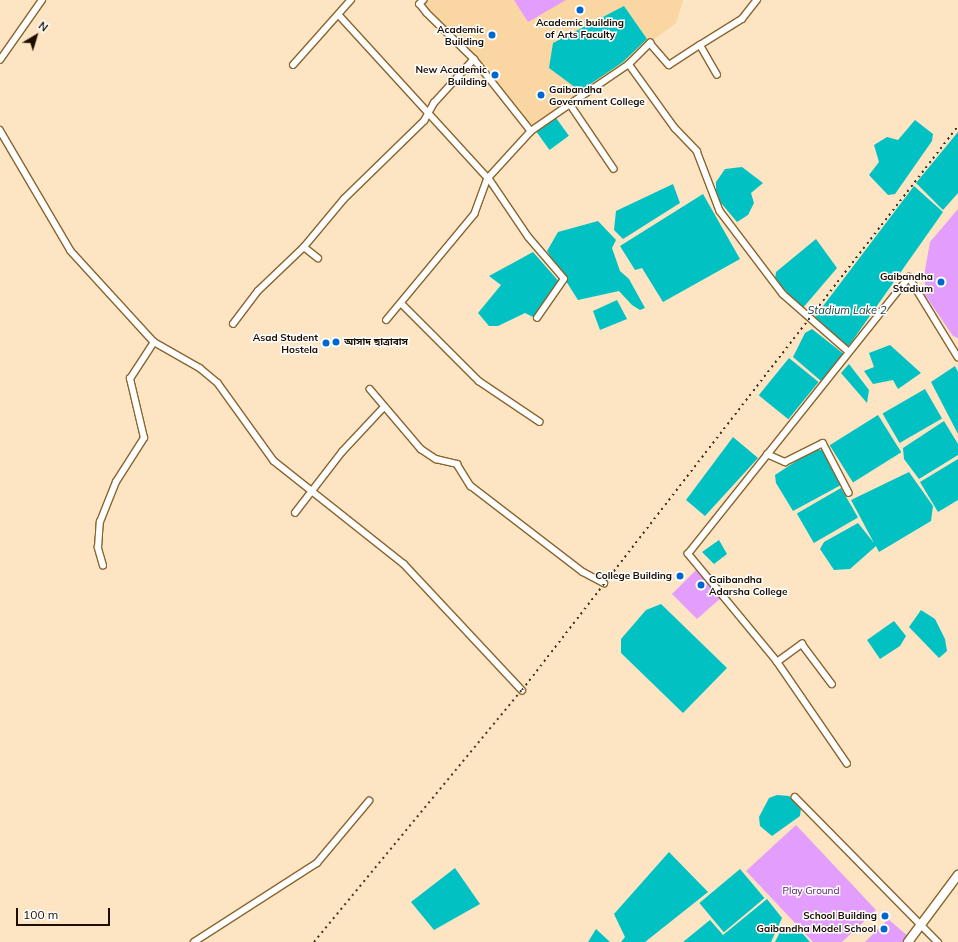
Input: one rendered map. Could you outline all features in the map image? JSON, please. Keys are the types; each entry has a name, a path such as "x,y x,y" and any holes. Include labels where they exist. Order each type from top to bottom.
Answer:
{"main road":[{"path":"908,942 958,875"}],"street":[{"path":"0,60 42,0"},
{"path":"293,65 306,47 340,16 351,0"},
{"path":"424,0 420,4 427,13 474,59 531,131"},
{"path":"386,320 402,304 476,214 488,178 531,131 629,64 650,42 669,65 742,19 757,0"},
{"path":"340,16 488,178 528,237 564,279 537,318"},
{"path":"700,45 717,75"},
{"path":"233,324 258,291 304,247 344,199 429,112 474,59"},
{"path":"629,64 675,128 697,151 720,211 783,294 848,351"},
{"path":"570,104 614,169"},
{"path":"0,130 71,251 154,342 200,368 218,384 274,461 404,564 522,690"},
{"path":"304,247 318,258"},
{"path":"847,764 777,662 688,554 848,351 909,277 958,356"},
{"path":"402,304 479,381 540,422"},
{"path":"103,566 98,548 100,522 116,482 144,438 130,379 154,342"},
{"path":"370,389 384,408 421,449 436,459 457,464 471,486 583,572 604,584"},
{"path":"295,513 312,490 384,408"},
{"path":"767,454 785,462 823,443 849,493"},
{"path":"777,662 802,644 832,684"},
{"path":"795,797 938,942"},
{"path":"194,942 316,863 369,801"},
{"path":"920,925 943,942"}],"shaded area":[{"name":"Gaibandha Government College","path":"425,0 683,0 676,23 531,131 476,59 421,4"}],"green space":[{"path":"514,0 566,0 528,22"},
{"name":"Gaibandha Stadium","path":"958,209 958,338 953,336 925,295 925,270 930,242"},
{"path":"698,568 722,597 697,619 672,594"},
{"name":"Play Ground","path":"796,825 876,910 842,942 813,942 746,871"},
{"path":"888,919 909,937 905,942 865,942"}],"water":[{"path":"624,6 647,39 623,62 580,91 549,68 553,43"},
{"path":"556,118 569,136 550,150 537,132"},
{"path":"915,120 933,134 932,141 895,194 888,195 869,175 879,162 874,145 887,137 898,140"},
{"path":"958,132 958,193 943,210 916,183"},
{"path":"742,167 763,183 751,193 754,203 748,215 737,222 716,197 716,182 725,169"},
{"path":"673,184 680,203 623,239 614,230 616,211"},
{"name":"Stadium Lake 2","path":"914,186 943,212 848,347 814,318"},
{"path":"703,194 740,259 663,302 642,268 635,270 620,246"},
{"path":"598,221 616,240 612,248 620,271 629,279 645,308 640,310 632,305 619,291 578,300 547,251 558,232"},
{"path":"816,239 837,268 802,309 775,279 776,272"},
{"path":"533,252 562,285 535,318 525,313 498,326 489,326 478,313 501,285 489,276"},
{"path":"617,300 627,319 600,330 593,311"},
{"path":"812,329 845,355 821,381 793,357 805,333"},
{"path":"890,345 921,373 898,389 893,380 873,384 864,371 874,367 869,353"},
{"path":"789,358 819,382 788,419 759,395"},
{"path":"849,364 869,390 867,403 841,373"},
{"path":"955,366 958,372 958,434 931,382"},
{"path":"925,389 942,418 900,443 883,414"},
{"path":"878,415 901,452 853,483 830,445"},
{"path":"944,421 958,444 958,455 919,479 904,459 903,448"},
{"path":"733,437 758,458 705,516 686,500"},
{"path":"813,450 822,450 841,485 793,511 776,483 775,475"},
{"path":"958,459 958,500 938,512 920,482"},
{"path":"909,472 933,506 931,521 879,552 876,546 850,569 834,570 820,549 824,542 858,523 874,543 851,500"},
{"path":"841,488 858,517 814,543 797,514"},
{"path":"719,540 727,554 714,564 702,552"},
{"path":"661,604 727,668 683,713 621,653 621,639 646,610"},
{"path":"921,610 935,619 945,639 947,651 939,658 909,627"},
{"path":"894,621 906,636 900,646 880,659 867,640"},
{"path":"777,795 789,796 801,808 800,816 772,836 760,826 759,817 769,798"},
{"path":"669,852 708,892 645,942 621,942 625,937 614,914"},
{"path":"455,868 480,904 434,930 411,902"},
{"path":"740,869 764,898 724,932 699,903"},
{"path":"767,899 782,918 771,942 683,942 710,920 723,935"},
{"path":"795,925 810,942 775,942 780,932"},
{"path":"596,929 610,942 588,942"}],"railway":[{"path":"314,942 522,690 958,126"}],"place":[{"name":"Academic building of Arts Faculty","path":"580,10"},
{"name":"Academic Building","path":"492,35"},
{"name":"New Academic Building","path":"495,75"},
{"name":"Gaibandha Government College","path":"541,95"},
{"name":"Gaibandha Stadium","path":"941,282"},
{"name":"আসাদ ছাত্রাবাস","path":"336,342"},
{"name":"Asad Student Hostela","path":"326,343"},
{"name":"College Building","path":"680,576"},
{"name":"Gaibandha Adarsha College","path":"701,585"},
{"name":"School Building","path":"885,916"},
{"name":"Gaibandha Model School","path":"884,929"}]}
